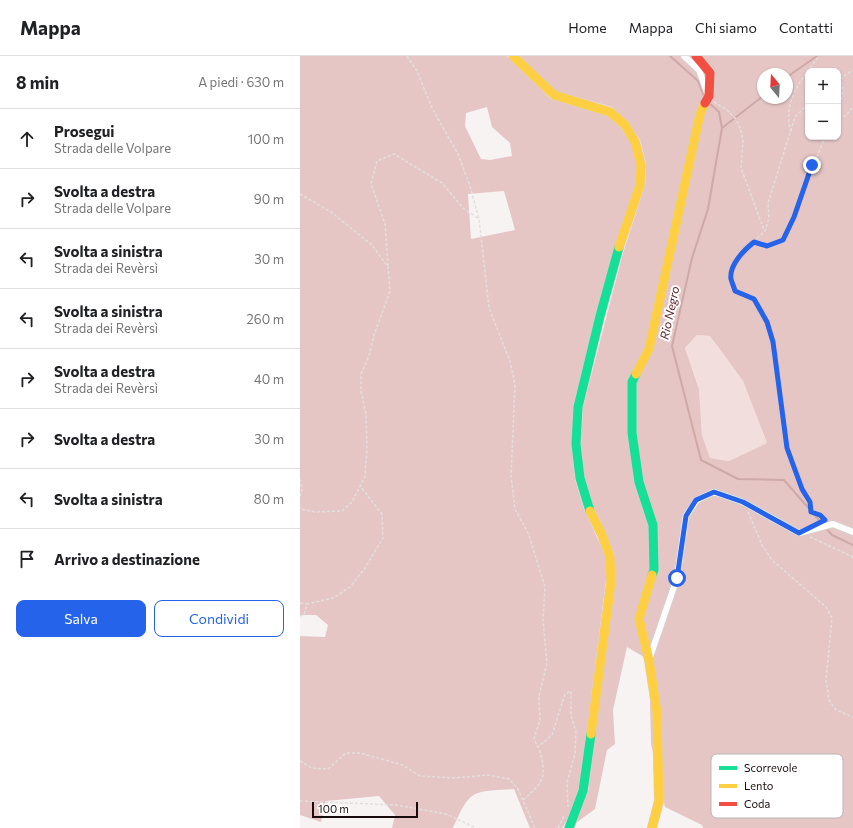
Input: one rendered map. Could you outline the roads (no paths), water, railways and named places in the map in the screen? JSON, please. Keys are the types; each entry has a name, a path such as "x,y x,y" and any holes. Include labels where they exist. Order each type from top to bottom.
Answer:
{"main road":[{"path":"514,56 554,95 610,112 625,125 635,142 641,165 640,185 614,266 578,407 576,444 580,478 588,507 610,557 611,582 583,791 569,828"},
{"path":"652,828 659,801 657,712 649,660 639,619 654,570 653,524 639,482 632,433 632,382 649,348 700,114 709,96 710,73 696,56"}],"street":[{"path":"684,56 699,70 709,96"},
{"path":"649,660 677,578 686,516 696,500 714,492 743,502 799,533 833,524 853,532"}],"waterway":[{"name":"Rio Negro","path":"670,56 698,81 705,99"},
{"path":"793,73 817,56"},
{"path":"722,128 757,101"},
{"name":"Rio Negro","path":"708,102 719,112 722,128 708,209 692,258 672,346 701,460 738,479 784,480 832,535 853,545"}]}
